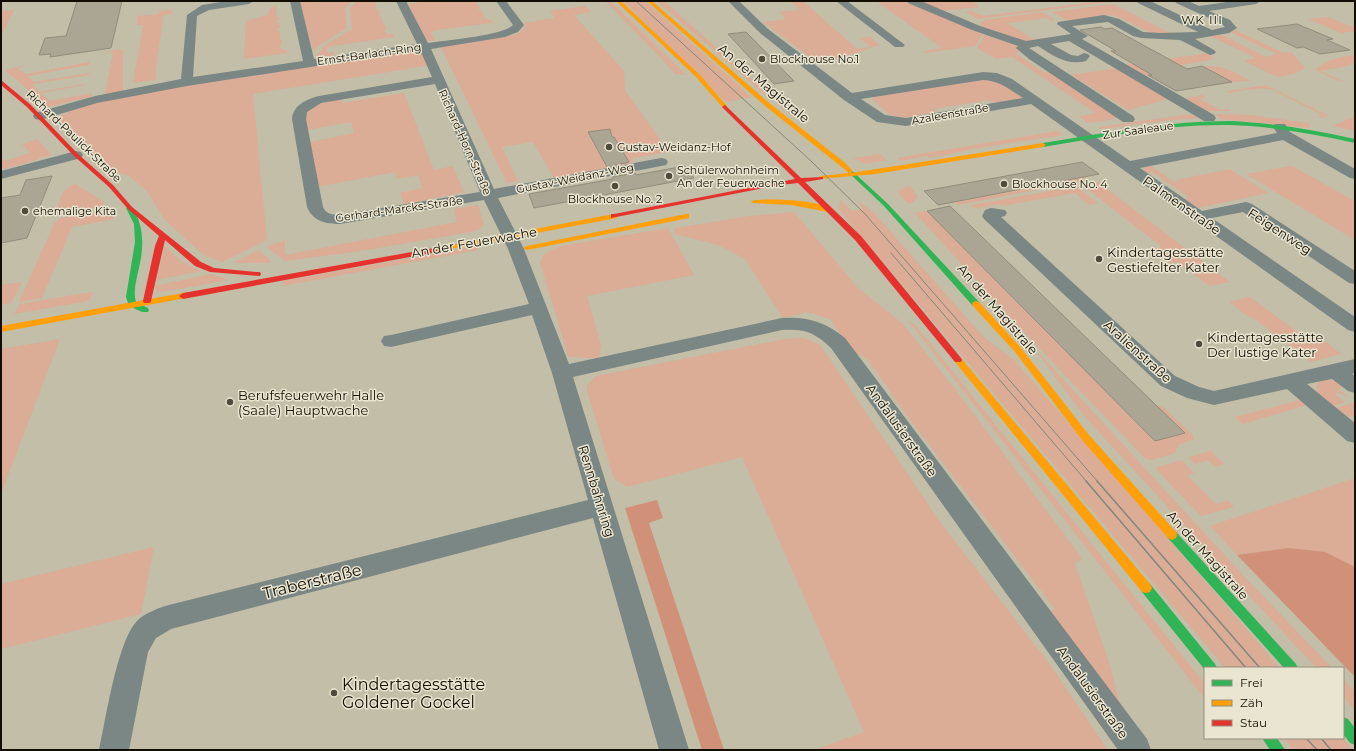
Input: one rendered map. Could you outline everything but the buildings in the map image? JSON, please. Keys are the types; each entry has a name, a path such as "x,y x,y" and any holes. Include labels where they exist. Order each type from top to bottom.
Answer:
{"street":[{"path":"186,82 192,15 206,7 249,1"},
{"path":"295,1 309,63"},
{"name":"Richard-Horn-Straße","path":"401,1 424,46 512,245"},
{"name":"Ernst-Barlach-Ring","path":"40,116 95,100 186,82 501,35 514,30 519,25 501,1"},
{"path":"618,1 698,76 722,104 800,180 802,192 831,212 858,238 1211,667"},
{"name":"An der Magistrale","path":"649,1 787,122 818,144 854,174 870,184 1018,350 1086,438 1291,667"},
{"name":"Azaleenstraße","path":"733,1 764,31 848,96 882,119 906,122 1034,100"},
{"path":"841,1 899,45"},
{"path":"912,1 981,30 1025,45 1082,36 1062,24 1108,18 1132,32 1151,37 1182,36 1209,33 1232,28 1226,22 1180,1"},
{"path":"1142,1 1209,33"},
{"path":"1198,9 1256,1"},
{"path":"1182,36 1210,52"},
{"path":"1070,37 1209,118"},
{"path":"1040,42 1066,58 1073,60 1082,59 1084,56 1099,54"},
{"path":"1025,45 1022,48 1032,57 1128,118"},
{"path":"848,96 983,76 997,77 1008,82 1088,138"},
{"name":"Gerhard-Marcks-Straße","path":"438,80 326,99 309,104 302,110 298,115 316,210 324,218 344,219 489,195"},
{"name":"Richard-Paulick-Straße","path":"1,82 40,116 76,156 110,186 130,208 198,264 213,270 240,273 294,274"},
{"name":"Zur Saaleaue","path":"800,180 854,174 1179,125 1214,123 1283,131 1327,134 1355,141"},
{"name":"Zur Saaleaue","path":"1127,166 1283,131 1355,175"},
{"name":"Palmenstraße","path":"1088,138 1355,326"},
{"name":"Zur Saaleaue","path":"964,167 997,153"},
{"path":"1,175 76,156"},
{"name":"Gustav-Weidanz-Weg","path":"489,195 661,162"},
{"name":"An der Feuerwache","path":"512,245 699,198 800,180"},
{"path":"853,186 870,184"},
{"path":"825,189 751,202 794,202 815,206 831,212"},
{"name":"Feigenweg","path":"1199,216 1246,207 1355,279"},
{"name":"Richard-Paulick-Straße","path":"130,208 137,222 139,236 139,248 129,297 136,310"},
{"name":"Aralienstraße","path":"999,213 991,213 990,216 1168,381 1194,393 1214,398 1355,366"},
{"name":"An der Feuerwache","path":"136,310 148,301 294,274 512,245 696,214"},
{"path":"148,301 159,246 163,236"},
{"name":"Rennbahnring","path":"512,245 539,308 562,373 674,750"},
{"path":"123,290 131,282"},
{"name":"An der Feuerwache","path":"94,311 112,299"},
{"path":"391,341 539,308"},
{"name":"An der Feuerwache","path":"1,329 94,311 156,311"},
{"name":"Andalusierstraße","path":"562,373 782,324 810,324 821,329 838,343 1136,750"},
{"path":"1334,370 1355,386"},
{"path":"1290,381 1355,435"},
{"name":"Traberstraße","path":"114,750 135,648 147,629 165,618 602,506"},
{"path":"1344,725 1355,738"},
{"path":"1269,739 1278,750"}],"shaded area":[{"path":"298,1 311,1 312,3 351,1 345,8 347,28 319,45 313,51"},
{"path":"357,1 375,2 377,6 375,6 380,13 378,14 382,17 383,25 385,25 387,29 385,29 386,34 393,34 394,37 332,46 326,48 328,53 334,52 335,55 315,58 325,45 352,29 350,8"},
{"path":"427,1 474,1 480,7 478,8 485,15 483,15 486,19 491,20 493,23 436,30 431,32 435,40 425,41 408,4"},
{"path":"605,1 610,1 686,75 675,74"},
{"path":"623,1 645,1 751,97 726,102"},
{"path":"657,1 664,1 768,93 765,94"},
{"path":"790,1 803,1 857,49 871,47 860,38 870,36 879,45 819,64 763,22 786,19 779,12 800,10"},
{"path":"876,1 910,1 983,34 975,46 925,53 924,51 942,48"},
{"path":"917,1 972,1 978,5 978,7 942,11"},
{"path":"1103,1 1109,2 978,19 965,12 971,11 984,16"},
{"path":"1113,4 1170,33 1153,34 1114,15 1069,21 1052,12"},
{"path":"277,6 276,15 278,15 279,19 277,20 277,23 279,23 280,28 278,28 278,31 280,31 280,40 282,40 282,45 280,45 283,51 287,50 287,53 244,59 246,21 267,15 271,7"},
{"path":"585,6 591,12 574,15 624,71 625,90 669,152 634,158 632,165 555,180 533,142 502,147 518,181 507,183 441,47 514,35 526,27 524,23 555,18 550,11"},
{"path":"14,10 1,36 1,11"},
{"path":"171,10 172,14 163,15 155,80 133,83 143,25 137,25 138,16 159,14 159,11"},
{"path":"1042,12 1055,20 1052,21 1047,18 1007,23 1033,39 1055,37 1031,44 983,28 980,24 984,20"},
{"path":"1328,17 1355,28 1355,31 1341,33 1308,19"},
{"path":"1235,30 1284,53 1291,52 1305,68 1294,74 1277,77 1244,61 1256,58 1210,36 1220,34 1266,57 1277,54 1228,31"},
{"path":"985,35 1018,46 1026,51 1015,53 1043,72 1056,74 1119,116 1110,120 1088,123 1079,117 1096,113 1012,57 996,59 977,48"},
{"path":"424,46 432,65 253,94 267,240 222,262 204,255 197,249 164,219 147,191 129,176 110,170 56,119 82,103"},
{"path":"120,49 123,51 123,90 120,92 105,94 113,52 106,52"},
{"path":"1209,53 1213,58 1210,60 1158,69 1163,73 1144,76 1122,65"},
{"path":"1355,55 1355,64 1351,63 1350,64 1352,65 1321,71 1345,82 1336,80 1315,70 1323,64 1345,56"},
{"path":"90,62 89,65 28,76 34,82 89,73 89,75 33,84 39,92 85,84 41,93 50,101 92,93 91,97 48,107 5,70 26,65 18,69 26,74"},
{"path":"1202,66 1228,69 1251,81 1232,82"},
{"path":"1118,68 1170,98 1129,110 1071,75"},
{"path":"982,78 996,79 1024,98 996,103 988,100 934,109 937,112 904,118 890,115 872,99 873,97"},
{"path":"1266,85 1330,116 1321,118 1318,116 1322,115 1281,94 1275,94 1279,92 1273,90 1261,88 1229,93 1227,91"},
{"path":"404,93 434,170 453,166 464,192 404,205 400,193 422,188 418,175 397,179 395,172 317,187 310,142 354,133 351,122 307,130 305,114 314,105 341,99 342,103"},
{"path":"1202,95 1206,97 1200,99 1221,110 1228,109 1231,111 1205,111 1183,99"},
{"path":"1193,115 1198,118 1102,129 1099,127"},
{"path":"1216,115 1250,115 1307,123 1310,125 1310,128 1221,119"},
{"path":"1355,117 1355,131 1333,126"},
{"path":"1057,131 1063,135 984,147 929,158 927,156 900,161 897,158"},
{"path":"37,139 52,155 5,169 1,167 1,157 5,161 30,153 22,144"},
{"path":"880,154 887,160 864,164 853,158"},
{"path":"1148,164 1174,182 1179,181 1176,180 1230,169 1268,193 1193,209 1182,199 1189,197 1152,172 1145,173 1144,167"},
{"path":"1292,166 1355,201 1355,240 1246,174"},
{"path":"1083,177 1088,180 958,205 955,202"},
{"path":"1098,182 1230,282 1209,286 1178,262 1171,264 1152,249 1162,247 1086,188 1096,186 1093,184"},
{"path":"76,184 104,202 104,205 99,208 55,214 64,191"},
{"path":"910,186 918,197 912,203 908,204 898,193 899,190"},
{"path":"1073,187 1078,188 1098,203 1089,205 1075,193 1002,206 999,204 975,209 971,205"},
{"path":"841,200 851,211 863,209 855,201 874,213 986,339 1014,360 1279,667 1224,667 839,208"},
{"path":"478,205 484,225 478,230 471,232 361,251 285,261 267,247 285,240 285,255 457,222 454,209"},
{"path":"111,210 114,219 72,227 42,298 19,302 55,222 60,218"},
{"path":"927,211 1155,441 1185,433 1157,406 1162,406 1193,435 1194,439 1178,445 1175,453 1152,460 1146,459 1035,344 915,213"},
{"path":"794,212 858,288 902,323 955,389 1082,558 1075,564 1109,662 1120,704 1048,612 1055,609 911,421 868,360 851,350 830,319 807,312 783,318 745,259 718,245 675,234 675,228 750,216"},
{"path":"668,228 694,275 587,296 601,345 599,358 568,356 540,262 545,253 561,246"},
{"path":"165,246 182,262 200,271 157,280"},
{"path":"478,246 478,250 282,286 283,281"},
{"path":"258,250 271,261 268,263 234,263"},
{"path":"210,274 228,280 162,292 158,292 155,286"},
{"path":"22,282 11,303 1,305 1,285"},
{"path":"91,292 93,293 90,299 83,302 14,314 19,304"},
{"path":"1250,297 1314,344 1325,341 1341,354 1311,362 1252,317 1249,317 1229,302"},
{"path":"907,319 916,326 1204,683 1204,698"},
{"path":"801,338 810,340 820,345 941,523 1048,662 1108,750 814,750 864,732 742,457 627,487 614,479 587,391 587,385 596,376 785,339"},
{"path":"60,339 1,494 1,349"},
{"path":"1039,353 1242,574 1331,667 1315,667 1086,418 1038,354"},
{"path":"1326,379 1347,385 1338,389 1351,399 1340,393 1334,394 1345,402 1329,407 1317,394 1317,383"},
{"path":"1301,400 1307,405 1243,424 1235,417"},
{"path":"1355,402 1355,417 1344,418 1333,409"},
{"path":"1211,451 1224,464 1215,467 1208,460 1195,464 1189,457"},
{"path":"1182,460 1194,473 1187,475 1216,504 1228,500 1234,507 1201,516 1155,468"},
{"path":"1355,478 1355,567 1325,552 1289,548 1237,555 1210,526"},
{"path":"657,500 663,518 649,523 724,750 702,750 625,508"},
{"path":"154,547 141,614 1,649 1,584"},
{"path":"1289,548 1325,552 1355,567 1355,677 1237,555"},
{"path":"1344,680 1355,692 1355,710 1344,698"},
{"path":"1285,739 1344,739 1353,750 1294,750"}],"tram line":[{"path":"636,1 811,161 865,214 1098,482"},
{"path":"891,253 1087,482"},
{"path":"1086,481 1245,667"},
{"path":"1097,481 1259,667"},
{"path":"1307,739 1317,750"},
{"path":"1322,739 1331,750"}],"traffic: fast":[{"path":"1043,145 1149,128 1213,123 1248,124 1284,128 1355,141"},
{"path":"850,171 886,205 976,304"},
{"path":"130,208 139,233 137,259 130,297 132,304 145,310"},
{"path":"1172,535 1291,667"},
{"path":"1146,588 1210,667"},
{"path":"1344,725 1355,738"},
{"path":"1270,739 1278,750"}],"traffic: slow":[{"path":"618,1 698,76 725,107"},
{"path":"649,1 766,104 850,171"},
{"path":"821,178 875,172 1043,145"},
{"path":"754,202 810,205 828,210"},
{"path":"434,250 614,216"},
{"path":"527,248 686,216"},
{"path":"1,329 183,296"},
{"path":"976,304 1018,350 1086,438 1172,535"},
{"path":"958,360 1146,588"}],"traffic: jam":[{"path":"1,82 29,106 76,155 111,186 130,208 198,264 213,270 257,274"},
{"path":"725,107 858,238 958,360"},
{"path":"614,216 780,183 821,178"},
{"path":"147,301 159,246 163,236"},
{"path":"183,296 434,250"}],"place":[{"name":"Blockhouse No.1","path":"762,59"},
{"name":"Gustav-Weidanz-Hof","path":"609,147"},
{"name":"Schülerwohnheim An der Feuerwache","path":"669,176"},
{"name":"Blockhouse No. 4","path":"1004,184"},
{"name":"Blockhouse No. 2","path":"615,186"},
{"name":"ehemalige Kita","path":"25,211"},
{"name":"Kindertagesstätte Gestiefelter Kater","path":"1099,259"},
{"name":"Kindertagesstätte Der lustige Kater","path":"1199,344"},
{"name":"Berufsfeuerwehr Halle (Saale) Hauptwache","path":"230,402"},
{"name":"Kindertagesstätte Goldener Gockel","path":"334,693"}],"district":[{"name":"WK III","path":"1202,20"}]}
